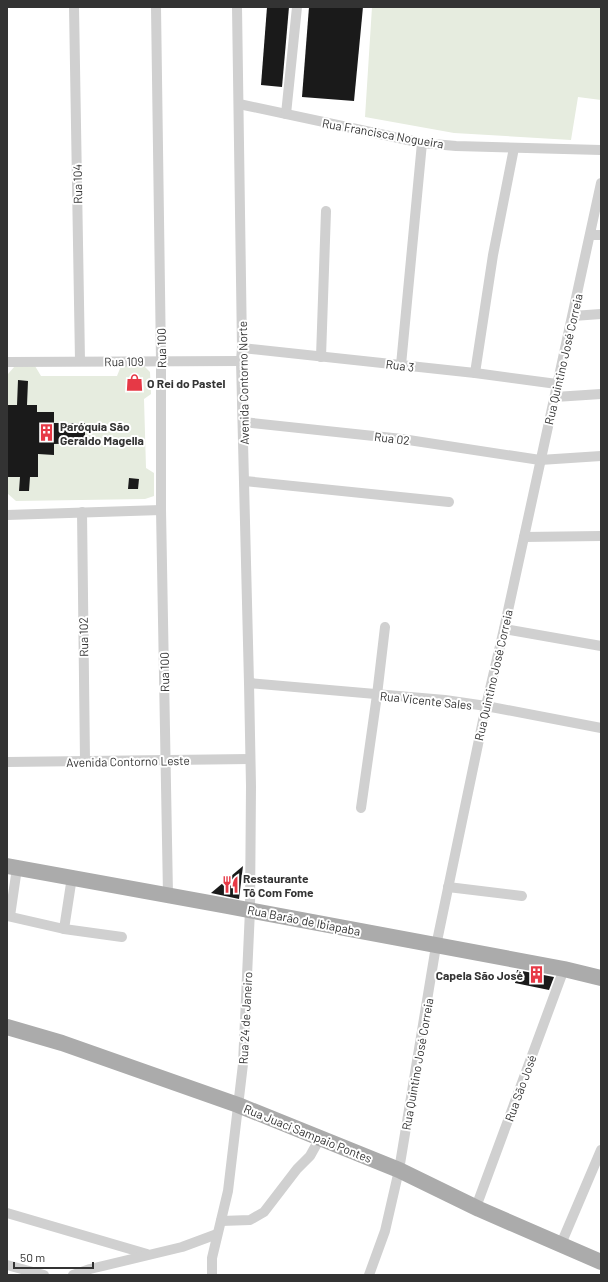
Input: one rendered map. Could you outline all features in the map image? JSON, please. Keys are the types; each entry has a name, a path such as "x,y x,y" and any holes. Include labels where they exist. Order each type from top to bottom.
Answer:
{"main road":[{"name":"Rua Barão de Ibiapaba","path":"12,867 564,969 601,978"},
{"name":"Rua Juací Sampaio Pontes","path":"7,1027 62,1043 238,1105 399,1170 601,1262"}],"street":[{"name":"Rua 104","path":"74,7 80,361"},
{"name":"Rua 100","path":"156,7 161,360 161,510 168,895"},
{"name":"Avenida Contorno Norte","path":"237,7 241,361 244,422 250,759"},
{"path":"286,114 297,7"},
{"name":"Rua Francisca Nogueira","path":"239,104 422,143 456,146 601,150"},
{"path":"401,365 422,143"},
{"path":"475,373 493,255 514,148"},
{"name":"Rua Quintino José Correia","path":"370,1275 385,1231 399,1170 436,946 486,706 573,316 601,183"},
{"path":"321,357 326,211"},
{"path":"590,235 601,235"},
{"path":"573,316 601,314"},
{"name":"Rua 3","path":"242,348 475,373 557,384"},
{"name":"Rua 109","path":"7,362 161,360 241,361"},
{"path":"555,397 601,394"},
{"name":"Rua 02","path":"244,422 402,439 540,460 601,456"},
{"path":"245,481 449,502"},
{"path":"7,514 161,510"},
{"name":"Rua 102","path":"82,512 85,761"},
{"path":"524,537 601,536"},
{"path":"361,808 377,695 384,627"},
{"path":"504,629 601,646"},
{"name":"Rua Vicente Sales","path":"249,683 420,698 486,706 601,728"},
{"name":"Avenida Contorno Leste","path":"7,762 250,759"},
{"name":"Rua 24 de Janeiro","path":"212,1275 212,1258 228,1191 243,1064 250,910 250,759"},
{"path":"12,867 9,916 64,929 122,937"},
{"path":"64,929 72,877"},
{"path":"448,888 522,896"},
{"name":"Rua São José","path":"476,1206 564,969"},
{"path":"221,1221 250,1220 264,1212 297,1169 310,1156 320,1138"},
{"path":"561,1244 601,1150"},
{"path":"7,1213 149,1254"},
{"path":"73,1275 90,1269 182,1247 217,1234"},
{"path":"7,1265 39,1274"}],"shaded area":[{"path":"372,7 601,7 601,100 578,97 571,140 454,133 365,117"},
{"path":"143,365 150,372 151,394 144,399 146,468 154,473 154,496 145,499 16,501 7,493 8,374 15,366 35,366 41,376 117,376 121,366"}],"building":[{"path":"267,7 289,7 282,87 261,85"},
{"path":"309,7 363,7 354,101 302,97"},
{"name":"O Rei do Pastel","path":"129,378 139,378 138,389 128,389"},
{"name":"Paróquia São Geraldo Magella","path":"18,380 28,381 27,405 37,405 37,412 54,412 54,423 85,423 85,443 54,444 54,455 38,454 38,477 30,477 29,491 19,491 20,477 7,477 8,405 17,405"},
{"path":"129,478 139,479 138,489 128,489"},
{"name":"Restaurante Tô Com Fome","path":"243,866 239,899 211,893"},
{"name":"Capela São José","path":"517,970 554,977 549,990 515,983"}],"place":[{"name":"O Rei do Pastel","path":"134,383"},
{"name":"Paróquia São Geraldo Magella","path":"47,433"},
{"name":"Restaurante Tô Com Fome","path":"230,885"},
{"name":"Capela São José","path":"536,975"}]}
